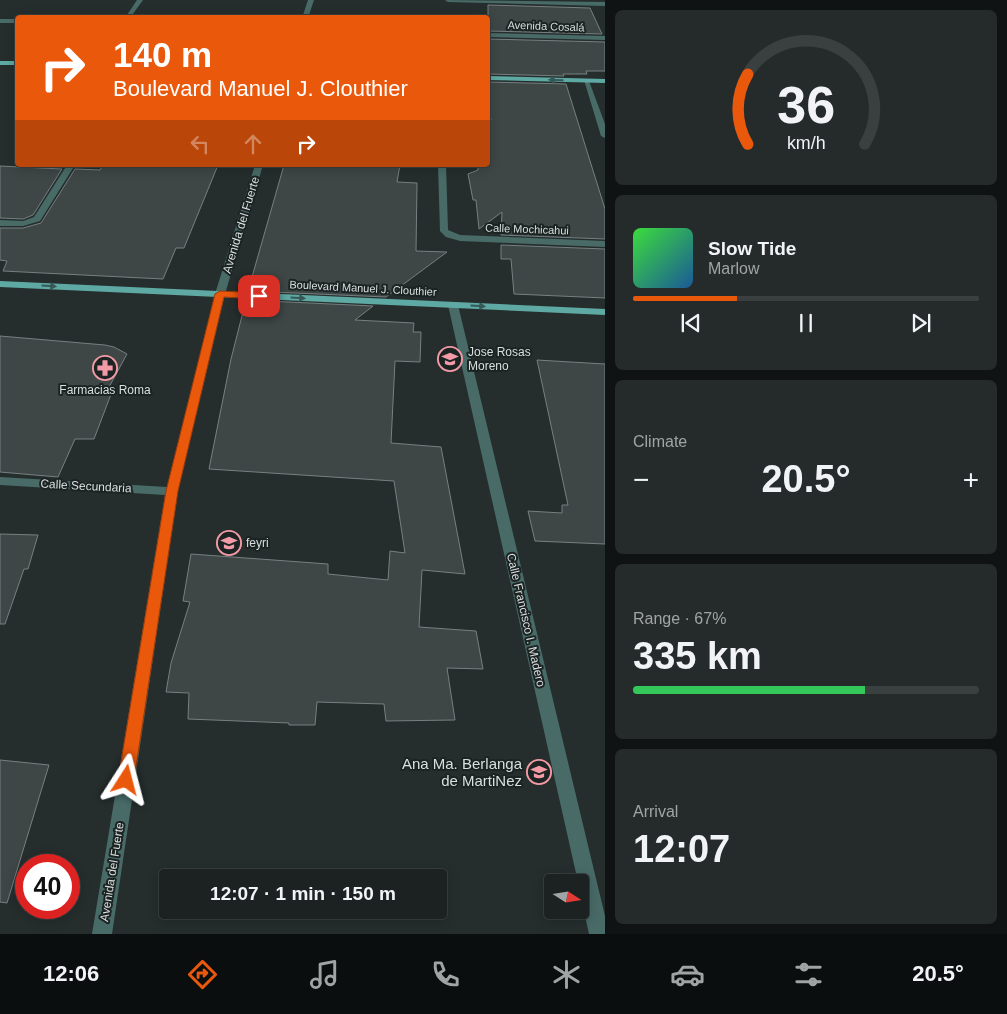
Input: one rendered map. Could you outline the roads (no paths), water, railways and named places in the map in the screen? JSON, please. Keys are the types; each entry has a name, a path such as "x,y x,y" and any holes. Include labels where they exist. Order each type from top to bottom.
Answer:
{"main road":[{"path":"0,63 15,63"},
{"path":"490,78 604,81"},
{"name":"Boulevard Manuel J. Clouthier","path":"0,284 604,312"}],"street":[{"path":"129,15 140,0"},
{"path":"306,15 311,0"},
{"path":"448,0 604,4"},
{"path":"0,21 15,22"},
{"name":"Avenida Cosalá","path":"490,35 604,38"},
{"path":"586,81 604,136"},
{"path":"0,223 31,223 37,219 70,167"},
{"name":"Avenida del Fuerte","path":"102,934 172,491 220,294 259,167"},
{"name":"Calle Mochicahui","path":"442,167 444,231 449,236 604,244"},
{"name":"Calle Francisco I. Madero","path":"453,305 599,934"},
{"name":"Calle Secundaria","path":"0,481 172,491"}],"place":[{"name":"Jose Rosas Moreno","path":"450,359"},
{"name":"Farmacias Roma","path":"105,368"},
{"name":"feyri","path":"229,543"},
{"name":"Ana Ma. Berlanga de MartiNez","path":"539,772"}]}
